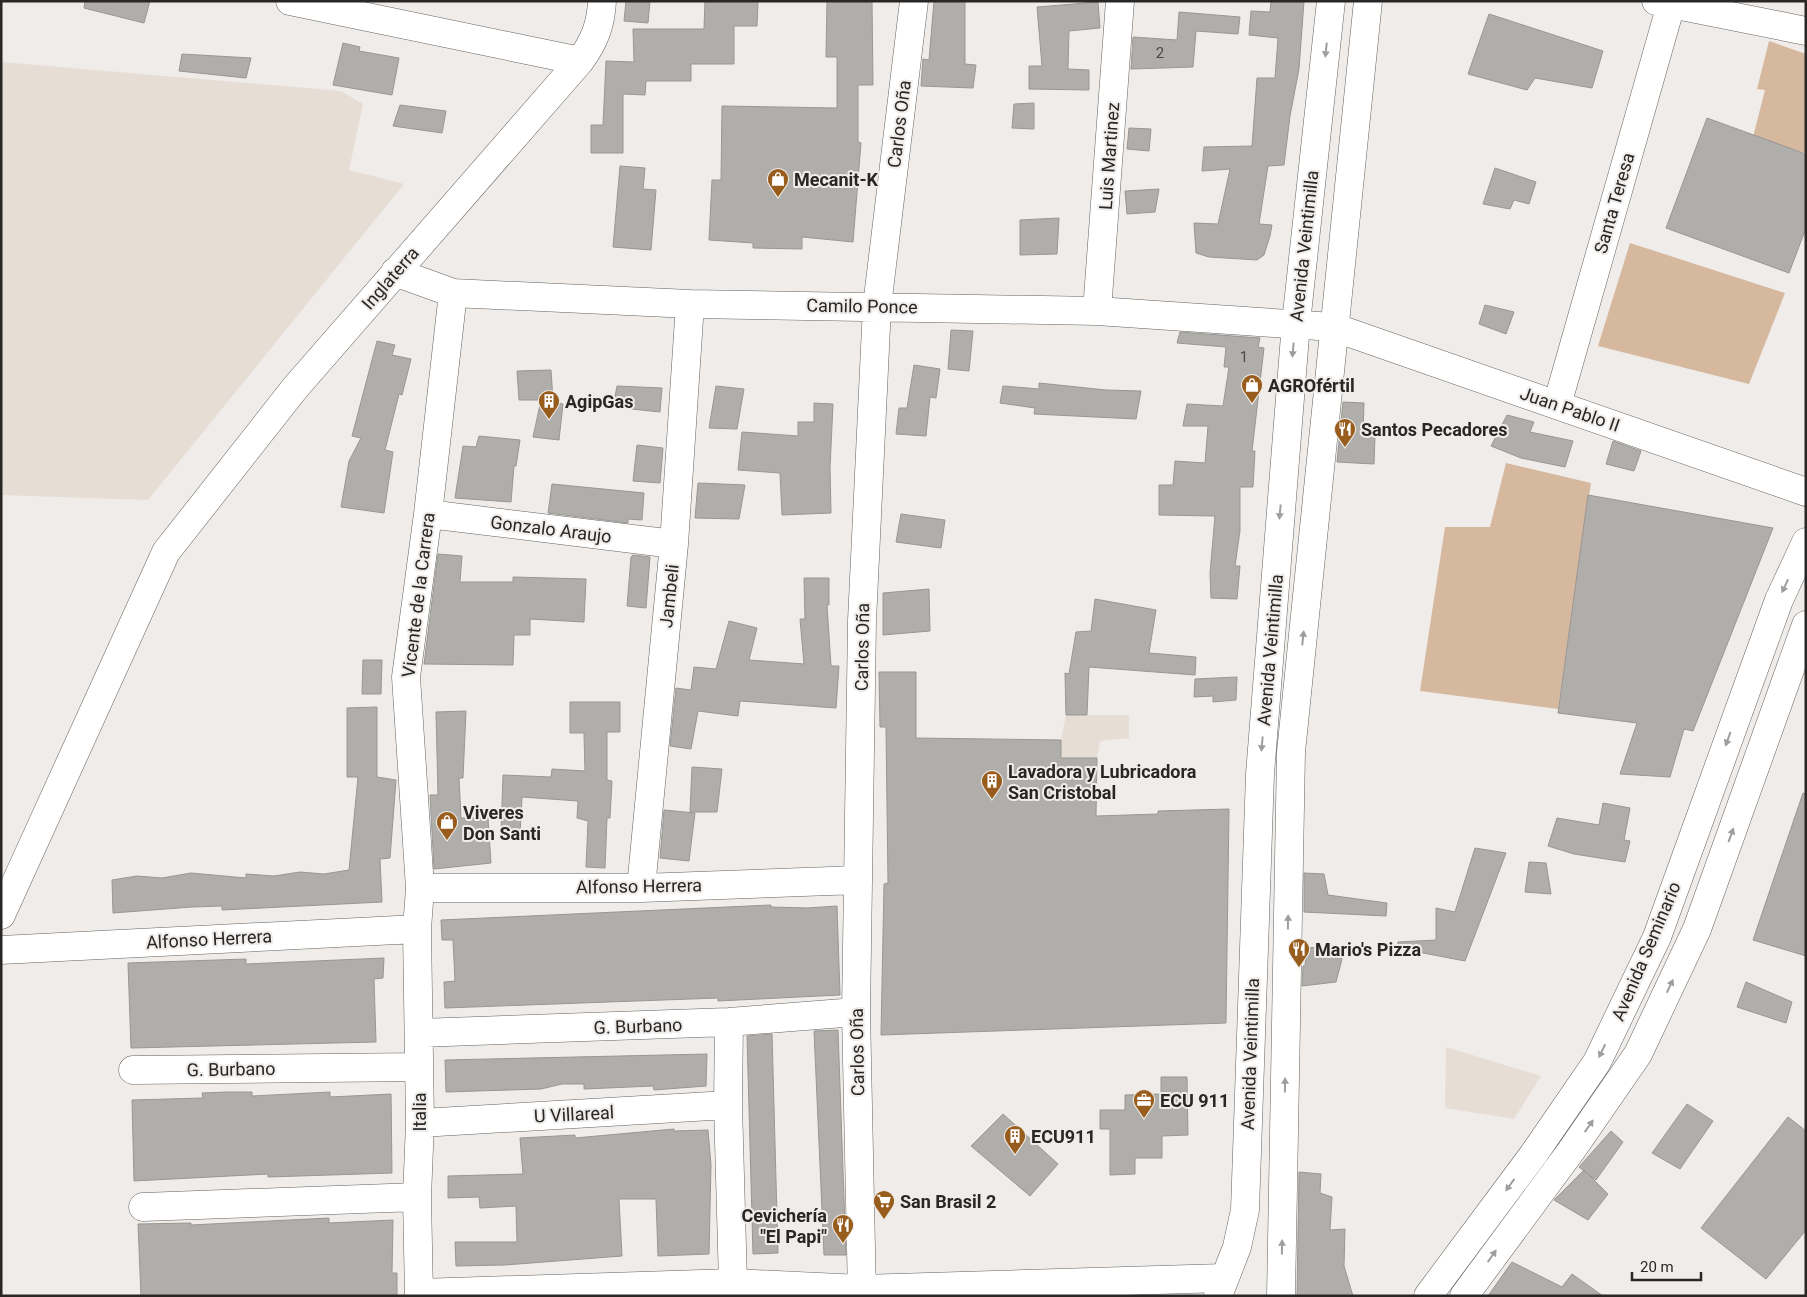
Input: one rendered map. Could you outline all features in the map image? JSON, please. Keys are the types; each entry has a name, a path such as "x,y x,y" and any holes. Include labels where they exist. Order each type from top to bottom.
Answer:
{"street":[{"path":"290,1 580,61"},
{"name":"Inglaterra","path":"1,915 166,552 295,388 580,61 592,45 601,20 602,1"},
{"name":"Carlos Oña","path":"862,1292 856,1012 862,621 877,306 914,1"},
{"name":"Luis Martinez","path":"1097,311 1120,1"},
{"name":"Avenida Veintimilla","path":"1221,1287 1237,1247 1246,1210 1260,774 1296,323 1331,1"},
{"name":"Avenida Veintimilla","path":"1281,1296 1291,752 1333,327 1368,1"},
{"path":"1666,3 1806,31"},
{"name":"Santa Teresa","path":"1557,405 1666,3"},
{"name":"Camilo Ponce","path":"395,272 453,293 690,304 1097,311 1333,327"},
{"name":"Vicente de la Carrera","path":"417,928 420,888 406,677 428,514 453,293"},
{"name":"Jambeli","path":"641,888 674,544 690,304"},
{"name":"Juan Pablo II","path":"1333,327 1806,492"},
{"name":"Gonzalo Araujo","path":"428,514 674,544"},
{"name":"Avenida Seminario","path":"1428,1296 1532,1155 1597,1062 1657,937 1779,600 1806,542"},
{"name":"Avenida Seminario","path":"1464,1296 1577,1144 1638,1054 1697,929 1806,625"},
{"path":"1268,670 1299,674"},
{"name":"Alfonso Herrera","path":"420,888 641,888 858,880"},
{"name":"Alfonso Herrera","path":"1,950 417,928"},
{"name":"Italia","path":"417,928 420,1123 417,1197 419,1294"},
{"name":"G. Burbano","path":"419,1033 728,1022 856,1012"},
{"path":"728,1022 728,1105 733,1283"},
{"path":"728,1022 733,1283"},
{"name":"G. Burbano","path":"133,1070 419,1067"},
{"name":"U Villareal","path":"420,1123 728,1105"},
{"path":"143,1207 417,1197"},
{"path":"419,1294 733,1283 862,1292 1221,1287"}],"shaded area":[{"path":"1769,41 1806,54 1806,153 1753,137 1765,90 1757,89"},
{"path":"1,62 341,91 363,104 349,170 404,184 148,500 1,495"},
{"path":"1630,243 1785,293 1749,384 1598,346"},
{"path":"1506,463 1591,483 1558,709 1420,691 1445,527 1490,527"},
{"path":"1066,715 1129,715 1129,738 1100,741 1097,758 1061,758 1061,740"},
{"path":"1446,1047 1541,1076 1514,1119 1445,1108"}],"building":[{"path":"85,1 150,1 144,23 84,8"},
{"path":"626,1 650,1 648,23 624,21"},
{"path":"705,1 758,1 757,26 734,26 734,64 691,64 691,81 646,81 645,95 623,94 623,153 591,153 591,125 603,125 606,61 634,62 633,29 704,29"},
{"path":"827,1 872,1 873,85 858,85 858,142 861,143 853,242 802,237 802,249 753,248 753,243 709,240 712,180 721,180 722,106 837,108 837,57 826,57"},
{"path":"934,1 965,1 965,64 976,65 973,88 921,86 923,59 929,60"},
{"path":"1271,1 1304,1 1299,69 1290,116 1284,165 1268,166 1259,224 1272,225 1270,236 1264,255 1257,260 1209,257 1196,253 1194,223 1218,224 1230,169 1202,171 1204,147 1252,146 1257,78 1275,78 1278,38 1249,35 1251,11 1270,12"},
{"path":"1098,2 1100,28 1069,31 1068,69 1089,70 1089,90 1029,89 1029,66 1042,66 1037,7"},
{"path":"1179,12 1240,17 1238,34 1196,31 1193,67 1131,69 1133,37 1177,40"},
{"path":"1489,14 1603,51 1592,88 1535,78 1527,90 1468,74"},
{"path":"343,43 360,47 359,51 399,58 392,95 333,85"},
{"path":"182,54 251,58 246,78 179,71"},
{"path":"1034,103 1034,129 1012,128 1014,104"},
{"path":"400,105 446,111 442,133 393,126"},
{"path":"1707,118 1806,154 1806,228 1789,273 1666,228"},
{"path":"1129,128 1151,129 1149,151 1127,149"},
{"path":"620,166 645,168 643,189 656,190 651,250 613,247"},
{"path":"1495,168 1536,182 1529,204 1514,200 1510,209 1483,204"},
{"path":"1159,189 1155,212 1127,214 1125,191"},
{"path":"1059,218 1057,254 1020,255 1020,220"},
{"path":"1485,305 1514,312 1506,334 1479,324"},
{"path":"951,330 973,331 969,371 948,369"},
{"path":"1180,332 1260,338 1258,347 1264,348 1252,451 1255,451 1253,487 1240,487 1240,531 1235,566 1240,566 1237,599 1211,598 1210,573 1215,516 1159,515 1159,485 1173,485 1175,461 1205,463 1208,426 1183,426 1187,404 1223,406 1229,367 1224,367 1226,347 1177,343"},
{"path":"377,341 395,345 392,355 411,359 402,395 399,394 385,450 393,452 384,513 341,507 349,461 361,438 352,436"},
{"path":"914,365 940,369 936,398 930,397 926,436 896,434 899,408 907,408"},
{"path":"551,370 553,400 519,400 517,371"},
{"path":"1039,383 1106,390 1141,391 1136,419 1034,414 1035,408 1000,403 1003,386 1039,389"},
{"path":"617,386 662,388 660,412 613,407"},
{"path":"716,386 744,389 737,429 709,428"},
{"name":"AgipGas","path":"541,400 563,404 559,440 533,437"},
{"path":"1343,402 1364,403 1363,435 1375,436 1374,464 1337,462"},
{"path":"814,403 833,404 830,468 831,513 782,515 780,473 738,470 742,432 798,436 798,422 814,422"},
{"path":"1507,415 1534,422 1530,432 1573,441 1565,467 1521,458 1491,446"},
{"path":"479,436 520,440 516,466 514,466 511,502 455,498 463,446 476,447"},
{"path":"1613,441 1641,451 1634,471 1606,464"},
{"path":"637,445 663,448 660,483 633,481"},
{"path":"698,483 745,485 739,519 695,518"},
{"path":"552,484 644,493 642,520 628,519 628,523 548,513"},
{"path":"1588,495 1773,528 1693,731 1684,729 1670,777 1620,774 1637,723 1558,713"},
{"path":"901,514 945,520 941,548 896,542"},
{"path":"438,554 462,556 460,582 513,582 513,577 586,579 584,622 530,619 530,635 514,635 513,665 424,664"},
{"path":"633,555 650,557 646,608 627,606 631,557"},
{"path":"804,578 829,578 829,605 827,605 831,666 839,666 836,708 740,701 738,716 698,711 691,749 670,746 676,688 691,690 694,667 716,669 729,621 757,628 749,660 804,664 800,619 805,619"},
{"path":"929,589 930,631 883,635 883,593"},
{"path":"1095,599 1156,610 1149,653 1196,657 1195,675 1089,667 1087,715 1066,715 1065,673 1069,674 1076,632 1091,631"},
{"path":"363,660 382,660 381,694 362,694"},
{"path":"879,672 916,672 916,738 1061,740 1061,758 1097,758 1096,816 1158,814 1158,811 1229,809 1226,1023 881,1035 884,884 888,883 886,727 880,727"},
{"path":"1237,677 1236,700 1213,702 1213,696 1194,697 1195,679"},
{"path":"570,702 620,702 620,732 607,732 607,780 612,781 610,818 607,818 605,868 586,867 588,821 577,818 578,801 522,797 520,835 501,834 503,775 551,777 552,769 585,771 584,733 570,733"},
{"path":"377,707 377,777 396,780 390,858 380,859 382,902 222,910 222,906 192,907 113,913 112,880 137,876 162,878 191,873 246,878 246,874 274,876 300,872 324,874 349,870 358,777 347,777 347,708"},
{"path":"466,711 463,778 459,778 461,818 488,818 491,863 434,869 430,795 438,795 436,712"},
{"path":"692,767 722,769 717,812 690,812"},
{"path":"1803,793 1806,794 1806,956 1753,940"},
{"path":"1603,803 1630,808 1624,840 1630,841 1625,862 1574,854 1548,846 1557,818 1599,825"},
{"path":"664,810 695,813 689,861 660,858"},
{"path":"1475,848 1506,853 1465,961 1397,948 1398,942 1436,940 1436,908 1455,912"},
{"path":"1529,862 1546,863 1551,894 1525,892"},
{"path":"1304,873 1324,874 1328,895 1387,903 1386,916 1304,912"},
{"path":"771,905 771,907 807,908 837,906 840,995 718,1001 718,998 445,1008 444,982 455,981 453,940 442,940 441,920"},
{"path":"1332,946 1342,959 1336,982 1302,986 1303,966 1305,966 1307,948"},
{"path":"384,958 383,978 374,979 376,1042 131,1048 128,963 246,959 246,964"},
{"path":"1746,982 1792,1002 1786,1023 1737,1007"},
{"path":"838,1030 846,1255 824,1255 814,1031"},
{"path":"772,1034 778,1253 753,1254 747,1036"},
{"path":"707,1054 706,1086 654,1090 653,1086 584,1089 584,1084 562,1084 541,1089 446,1092 445,1060"},
{"name":"ECU 911","path":"1161,1077 1187,1077 1188,1135 1162,1136 1162,1158 1135,1158 1135,1174 1110,1175 1110,1129 1100,1129 1100,1110 1125,1110 1125,1095 1161,1094"},
{"path":"252,1092 252,1096 330,1092 330,1097 391,1094 392,1173 268,1177 268,1174 134,1181 132,1100 203,1098 202,1093"},
{"path":"1687,1104 1713,1121 1680,1169 1652,1153"},
{"name":"ECU911","path":"1003,1114 1058,1164 1030,1196 971,1146"},
{"path":"1788,1117 1806,1131 1806,1230 1766,1279 1701,1228"},
{"path":"674,1129 674,1131 708,1130 711,1165 709,1254 658,1256 656,1199 619,1199 622,1256 505,1265 456,1266 455,1242 517,1242 516,1206 480,1208 479,1197 448,1198 448,1176 523,1174 520,1138 575,1135 575,1138"},
{"path":"1611,1131 1623,1142 1596,1180 1579,1167"},
{"path":"1584,1170 1608,1194 1588,1220 1554,1200"},
{"path":"1299,1172 1321,1174 1320,1193 1332,1197 1330,1230 1345,1229 1344,1266 1353,1296 1297,1296"},
{"path":"329,1218 329,1223 393,1220 392,1273 397,1273 397,1296 141,1296 138,1224 191,1223 191,1225"},
{"path":"1512,1262 1562,1287 1572,1274 1603,1296 1488,1296"}],"place":[{"name":"Mecanit-K","path":"778,198"},
{"name":"AGROfértil","path":"1252,404"},
{"name":"AgipGas","path":"549,420"},
{"name":"Santos Pecadores","path":"1345,448"},
{"name":"Lavadora y Lubricadora San Cristobal","path":"992,800"},
{"name":"Viveres Don Santi","path":"447,841"},
{"name":"Mario's Pizza","path":"1299,968"},
{"name":"ECU 911","path":"1144,1119"},
{"name":"ECU911","path":"1015,1155"},
{"name":"San Brasil 2","path":"884,1220"},
{"name":"Cevichería \"El Papi\"","path":"843,1244"}]}
